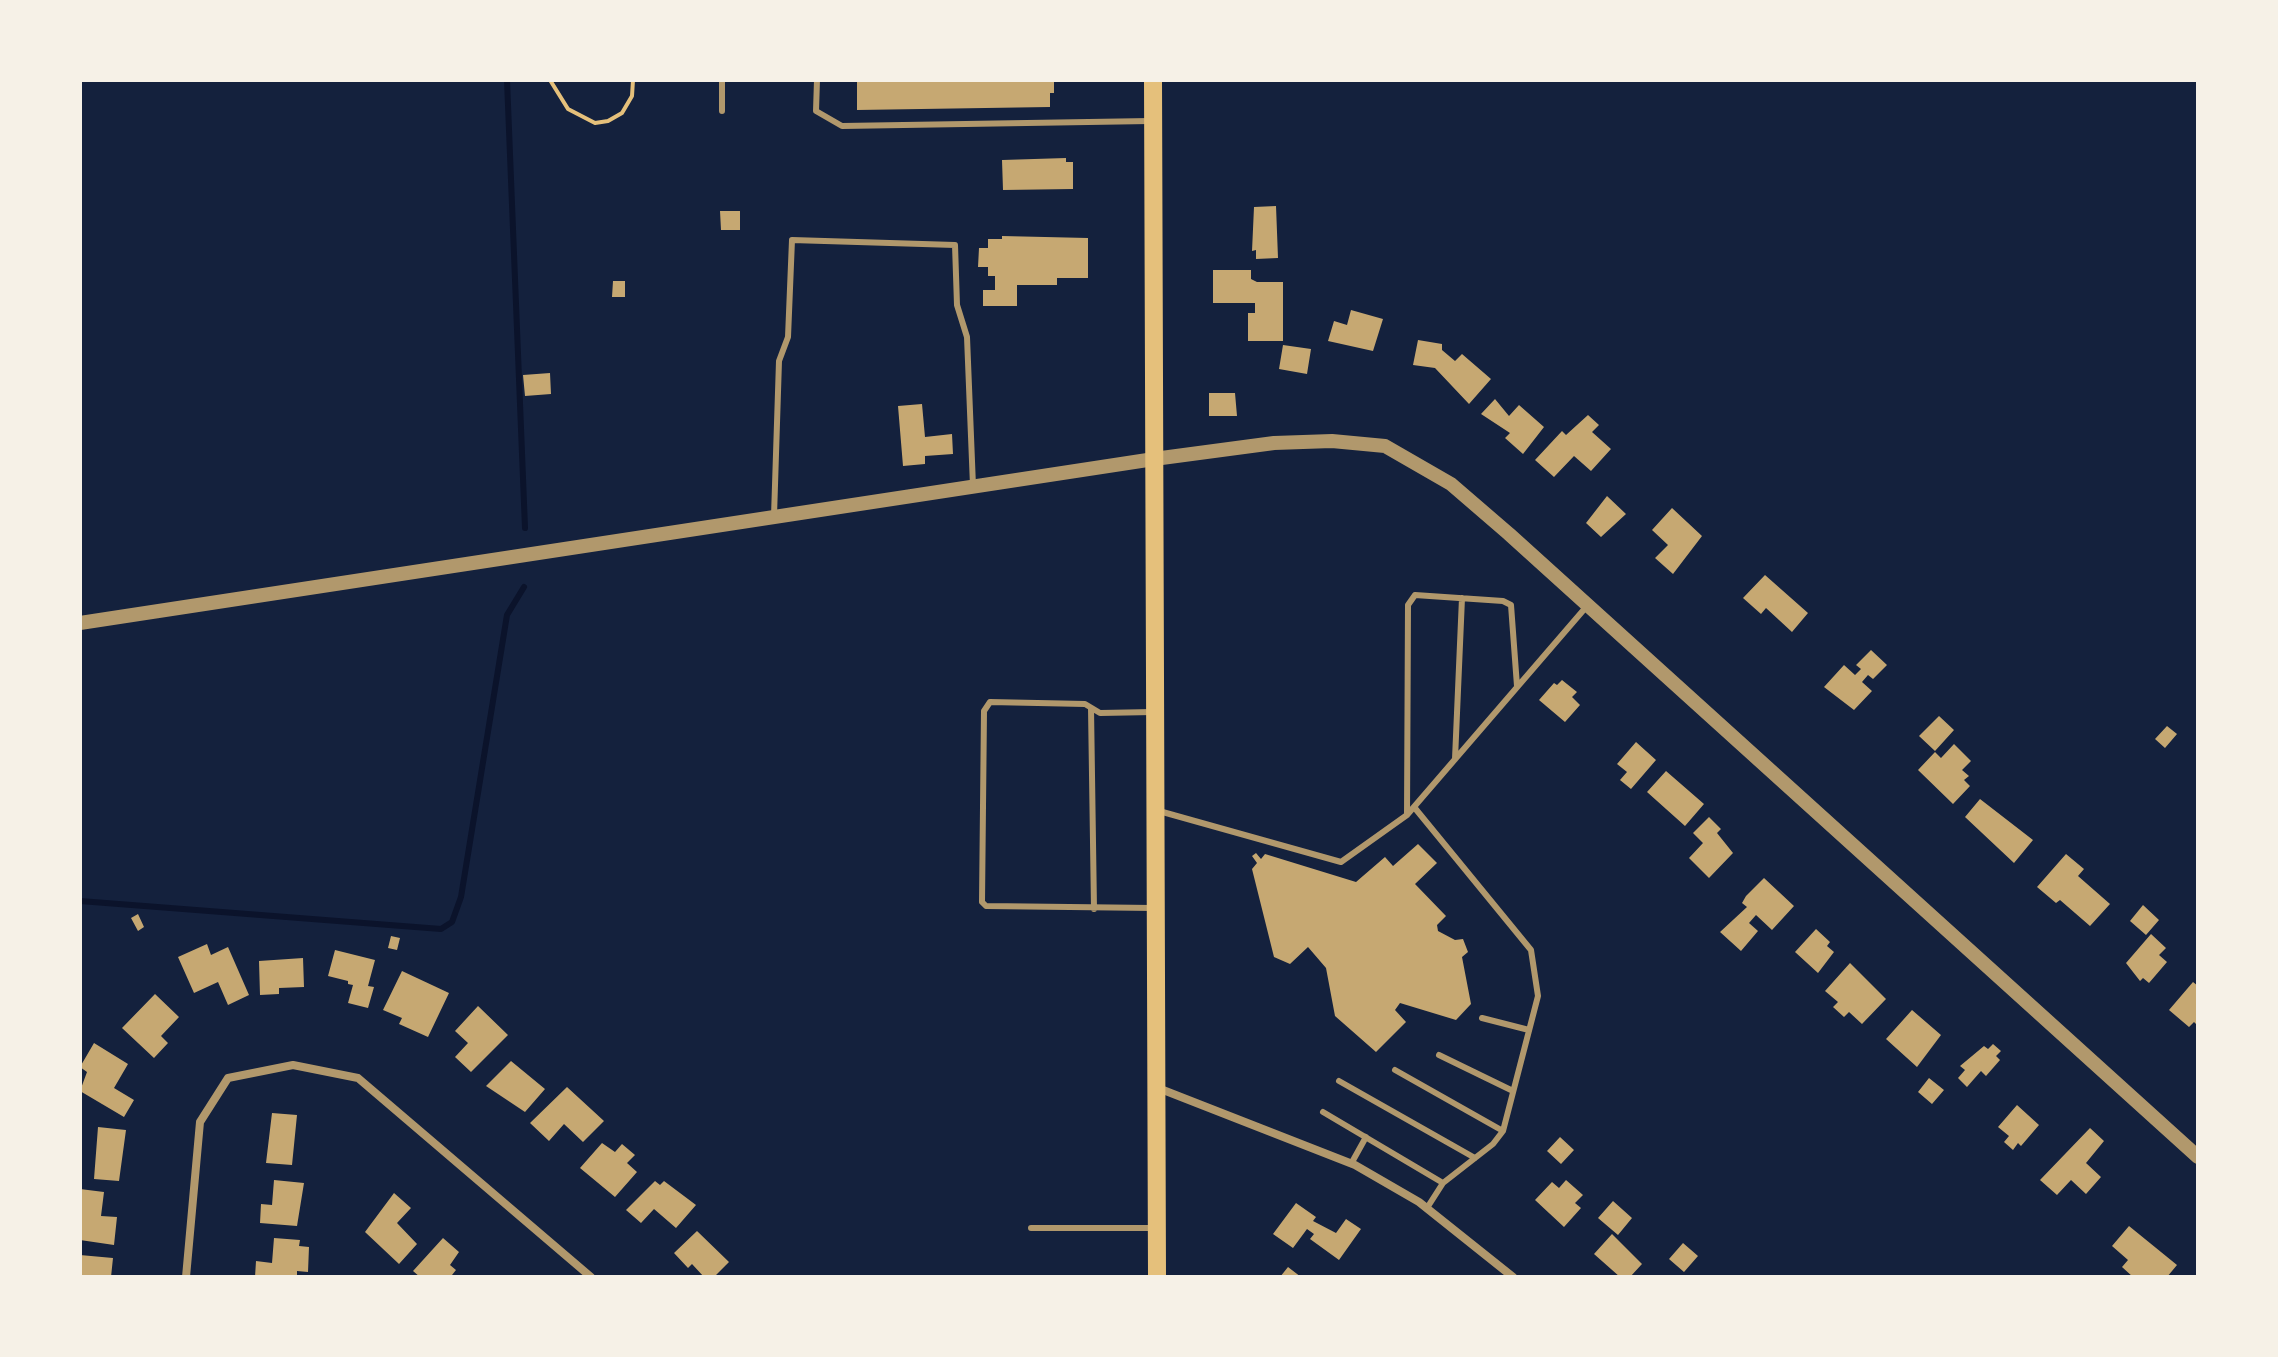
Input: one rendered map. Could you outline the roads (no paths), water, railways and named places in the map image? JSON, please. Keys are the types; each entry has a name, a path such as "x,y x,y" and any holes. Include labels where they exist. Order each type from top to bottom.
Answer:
{"main road":[{"path":"1153,80 1157,1277"}],"street":[{"path":"80,623 1154,459 1274,443 1332,441 1385,446 1451,484 2198,1157"},
{"path":"186,1277 200,1122 228,1078 293,1065 358,1078 591,1277"},
{"path":"1158,1088 1351,1164 1427,1208 1513,1277"}],"lane":[{"path":"722,80 722,111"},
{"path":"817,80 816,111 842,126 1153,121"},
{"path":"774,516 779,361 788,337 792,240 955,245 957,305 967,337 973,486"},
{"path":"1407,815 1408,605 1415,595 1503,601 1511,605 1517,687"},
{"path":"1455,759 1462,598"},
{"path":"1156,810 1341,862 1407,815 1588,605"},
{"path":"1155,712 1100,713 1085,704 990,702 984,711 982,902 986,906 1157,908"},
{"path":"1091,708 1094,909"},
{"path":"1414,807 1531,950 1538,996 1503,1131 1443,1183 1427,1208"},
{"path":"1482,1018 1529,1030"},
{"path":"1439,1055 1513,1091"},
{"path":"1395,1070 1503,1131"},
{"path":"1339,1081 1475,1158"},
{"path":"1323,1112 1443,1183"},
{"path":"1351,1164 1366,1137"},
{"path":"1031,1228 1157,1228"}],"waterway":[{"path":"507,80 525,528"},
{"path":"80,901 441,929 452,922 461,897 507,615 524,587"}]}
